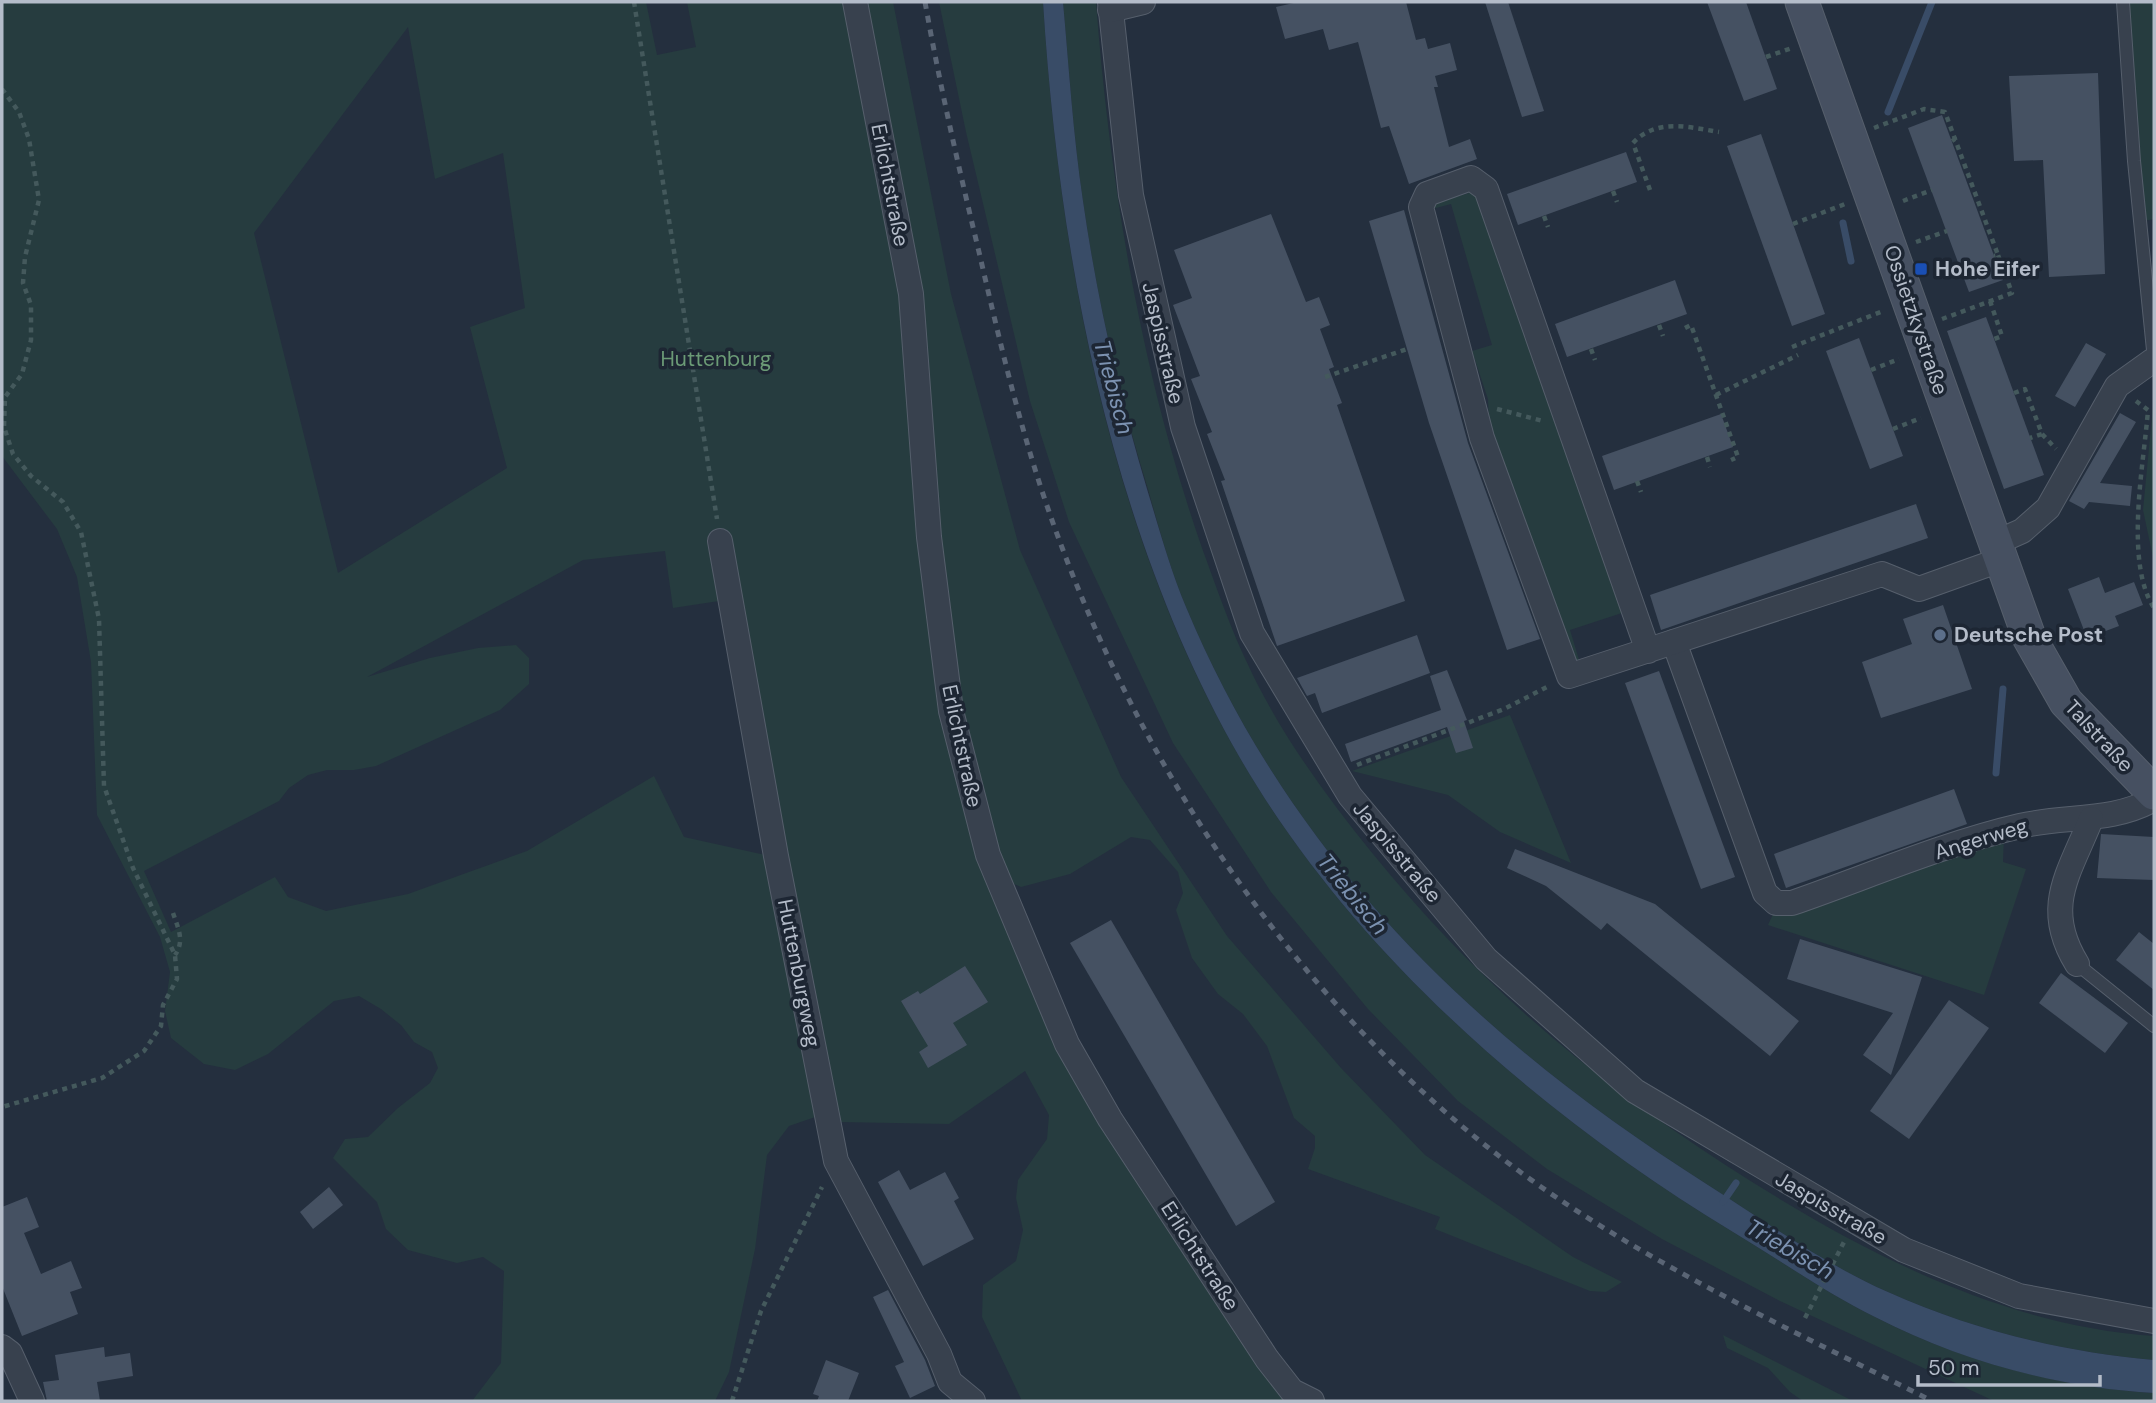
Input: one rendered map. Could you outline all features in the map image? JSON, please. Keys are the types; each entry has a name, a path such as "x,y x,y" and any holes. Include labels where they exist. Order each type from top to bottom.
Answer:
{"main road":[{"name":"Ossietzkystraße","path":"1802,2 1997,552 2029,637 2048,675"},
{"name":"Talstraße","path":"2048,675 2089,729 2154,793"}],"street":[{"name":"Erlichtstraße","path":"855,2 911,294 929,537 951,710 988,855 1058,1026 1110,1119 1267,1359 1292,1391 1312,1401"},
{"path":"1110,6 1143,2"},
{"name":"Jaspisstraße","path":"1110,6 1131,195 1183,427 1252,633 1335,774 1486,959 1635,1091 1904,1250 2019,1296 2154,1321"},
{"path":"1648,651 1486,189 1471,178 1427,194 1421,207 1482,438 1569,676 1648,651 1882,574 1919,589 1997,552 2048,509 2117,386 2153,360"},
{"name":"Huttenburgweg","path":"720,541 778,870 836,1161 939,1353 947,1391 973,1401"},
{"name":"Angerweg","path":"1674,642 1765,893 1776,903 1792,903 2001,831 2039,821 2091,819"},
{"path":"2077,964 2067,947 2058,908 2091,819 2135,810 2154,799"},
{"path":"2,1347 10,1353 32,1401"}],"lane":[{"path":"2123,2 2153,360"},
{"path":"2077,964 2154,1026"}],"path":[{"path":"634,2 720,541"},
{"path":"2,89 19,112 29,139 39,200 25,257 23,283 30,305 31,340 22,374 5,397 4,427 13,454 31,476 63,502 81,532 99,619 104,786 133,868 175,955 177,979 163,1005 161,1026 144,1051 102,1078 2,1107"},
{"path":"1792,347 1914,314 1990,301 2012,293 1996,256 1945,112 1924,109 1851,137"},
{"path":"1650,190 1633,143 1642,134 1660,126 1685,126 1719,132"},
{"path":"1613,191 1617,202"},
{"path":"1793,224 1872,194"},
{"path":"1544,216 1548,227"},
{"path":"1990,301 2002,336 1994,339"},
{"path":"1658,324 1662,336"},
{"path":"1685,328 1691,325 1738,457 1731,460"},
{"path":"1325,377 1407,349"},
{"path":"1591,349 1595,360"},
{"path":"1716,395 1797,355"},
{"path":"2117,386 2148,410 2140,509 2140,570 2154,608"},
{"path":"2014,393 2025,389 2030,400 2042,434 2031,438"},
{"path":"1472,402 1571,428"},
{"path":"1707,457 1710,467"},
{"path":"1637,481 1641,492"},
{"path":"1335,774 1504,709 1569,676"},
{"path":"173,913 181,947 175,955"},
{"path":"732,1401 761,1311 836,1161"},
{"path":"1805,1318 1846,1237"}],"green space":[{"name":"Huttenburg","path":"2,2 646,2 657,55 696,47 687,2 893,2 951,294 1020,550 1121,777 1227,936 1341,1068 1425,1155 1573,1257 1622,1282 1606,1292 1590,1291 1435,1229 1440,1217 1308,1169 1315,1148 1315,1136 1294,1118 1267,1046 1243,1014 1218,994 1192,958 1176,910 1183,893 1178,872 1150,840 1131,837 1070,874 1021,887 997,876 1058,1025 1267,1359 1312,1401 1022,1401 982,1317 983,1285 1016,1261 1023,1230 1016,1198 1018,1180 1047,1139 1049,1115 1025,1071 949,1124 839,1122 821,1115 789,1126 767,1155 755,1249 729,1372 715,1401 472,1401 501,1363 504,1271 483,1257 457,1263 408,1250 386,1229 377,1202 333,1158 345,1139 368,1137 398,1108 430,1083 438,1068 432,1052 414,1042 401,1025 381,1009 359,996 334,1001 268,1054 235,1070 204,1064 171,1038 165,1011 170,972 160,937 97,815 91,662 77,577 57,529 2,456","holes":["408,27 435,179 503,153 525,308 470,327 507,468 338,573 254,233","665,551 673,608 719,601 770,856 684,837 654,776 527,851 408,894 326,911 288,897 275,877 171,932 144,871 279,801 289,788 308,775 327,770 354,770 376,766 500,710 529,684 529,658 516,645 478,648 430,658 367,677 583,560"]},
{"path":"939,2 1043,2 1062,196 1078,294 1099,392 1125,488 1157,581 1195,672 1240,758 1286,830 1338,898 1395,963 1457,1025 1523,1082 1591,1136 1662,1186 1821,1287 1907,1333 1976,1359 2082,1385 2154,1393 2154,1401 1994,1401 1780,1301 1662,1239 1547,1169 1458,1101 1368,1009 1271,892 1173,743 1069,522 1030,401 966,132"},
{"path":"1063,2 1096,2 1110,140 1131,278 1162,415 1213,579 1243,654 1276,718 1322,788 1373,854 1453,945 1537,1025 1628,1097 1727,1166 1826,1226 1930,1278 1984,1299 2040,1316 2096,1329 2154,1336 2154,1360 2052,1345 1952,1318 1864,1281 1818,1256 1624,1129 1544,1069 1470,1005 1400,936 1337,863 1280,784 1229,699 1186,607 1170,563 1128,418 1095,274 1077,151"},
{"path":"2127,2 2154,2 2154,219 2144,221"},
{"path":"1476,191 1628,611 1570,630 1580,663 1575,663 1489,425 1488,399 1472,351 1492,345 1451,204 1432,209 1438,202"},
{"path":"2154,396 2154,562 2143,510"},
{"path":"1510,715 1571,863 1500,832 1448,795 1352,771"},
{"path":"2004,835 2003,862 2026,869 1984,995 1768,925 1773,914 1783,914"},
{"path":"1723,1335 1853,1401 1803,1401 1790,1392 1768,1368 1727,1348"}],"water":[{"name":"Triebisch","path":"1043,2 1063,2 1076,151 1095,274 1127,418 1170,563 1186,607 1229,699 1280,784 1337,863 1400,936 1470,1005 1544,1069 1624,1129 1774,1228 1864,1281 1952,1318 2052,1345 2154,1360 2154,1393 2082,1385 2011,1370 1976,1359 1907,1333 1821,1287 1662,1186 1591,1136 1523,1082 1457,1025 1395,963 1338,898 1286,830 1240,758 1195,672 1157,581 1125,488 1099,392 1078,294 1062,196"}],"building":[{"path":"1298,2 1406,2 1416,40 1425,38 1428,49 1450,43 1457,70 1435,76 1438,87 1434,87 1449,147 1470,139 1477,159 1409,184 1389,126 1381,128 1358,42 1329,50 1323,29 1285,39 1276,7"},
{"path":"1485,2 1508,2 1544,111 1522,117"},
{"path":"1707,2 1746,2 1777,89 1744,101"},
{"path":"2098,73 2105,274 2049,277 2043,160 2014,161 2009,76"},
{"path":"1942,115 2003,280 1969,292 1908,128"},
{"path":"1761,134 1825,314 1792,326 1727,146"},
{"path":"1626,152 1637,182 1518,225 1507,194"},
{"path":"1404,210 1468,443 1540,639 1507,650 1429,423 1369,221"},
{"path":"1271,214 1306,302 1319,297 1330,325 1320,329 1334,367 1329,369 1342,403 1337,405 1405,601 1277,646 1221,481 1225,480 1207,434 1212,432 1191,379 1200,376 1173,305 1192,298 1174,250"},
{"path":"1675,280 1687,314 1567,357 1555,324"},
{"path":"1986,317 2044,475 2004,489 1947,331"},
{"path":"1859,338 1903,456 1870,469 1826,351"},
{"path":"2086,343 2106,354 2075,407 2055,396"},
{"path":"2120,413 2136,422 2100,483 2132,486 2130,506 2089,502 2084,509 2069,501"},
{"path":"1721,414 1733,447 1614,490 1602,456"},
{"path":"1916,504 1928,538 1661,630 1650,595"},
{"path":"2099,577 2105,593 2134,582 2143,605 2115,616 2119,626 2087,638 2068,589"},
{"path":"1943,605 1972,689 1881,718 1862,662 1912,644 1903,619"},
{"path":"1417,635 1430,673 1322,713 1315,693 1307,696 1297,678"},
{"path":"1447,670 1467,720 1464,721 1473,748 1456,753 1447,727 1351,762 1345,744 1441,710 1430,676"},
{"path":"1659,671 1735,877 1701,889 1625,683"},
{"path":"1954,789 1967,824 1786,888 1774,854"},
{"path":"2101,834 2154,837 2154,880 2097,878"},
{"path":"1515,849 1655,904 1799,1021 1770,1056 1607,923 1601,930 1546,886 1507,868"},
{"path":"1111,920 1275,1202 1236,1226 1070,943"},
{"path":"2139,932 2154,944 2154,990 2116,960"},
{"path":"1800,939 1922,977 1891,1075 1863,1055 1893,1013 1787,979"},
{"path":"965,966 988,1002 953,1023 967,1045 928,1068 919,1052 928,1046 901,1001 918,991 920,994"},
{"path":"2061,973 2128,1023 2105,1053 2039,1003"},
{"path":"1949,1000 1989,1028 1909,1139 1870,1111"},
{"path":"899,1170 910,1190 945,1172 959,1198 954,1201 974,1239 923,1266 878,1182"},
{"path":"329,1187 343,1205 313,1229 300,1212"},
{"path":"27,1197 39,1227 24,1233 41,1274 71,1261 82,1288 70,1292 78,1314 22,1336 2,1286 2,1207"},
{"path":"888,1290 925,1360 935,1386 910,1398 895,1366 904,1362 873,1297"},
{"path":"104,1347 105,1357 130,1353 133,1376 97,1382 100,1401 47,1401 43,1382 59,1380 55,1355"},
{"path":"826,1360 859,1373 848,1401 817,1401 819,1396 813,1394"}],"waterway":[{"path":"1888,112 1932,2"},
{"path":"1843,223 1851,261"},
{"path":"1996,773 2003,689"},
{"path":"1723,1202 1736,1183"}],"railway":[{"path":"925,2 950,127 1004,359 1023,429 1057,534 1096,630 1141,723 1193,813 1252,900 1317,982 1387,1058 1464,1128 1547,1191 1688,1277 1932,1401"}],"place":[{"name":"Hohe Eifer","path":"1921,269"},
{"name":"Deutsche Post","path":"1940,635"}]}
